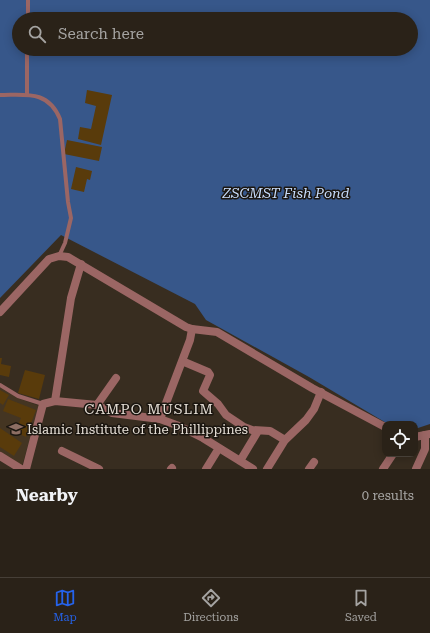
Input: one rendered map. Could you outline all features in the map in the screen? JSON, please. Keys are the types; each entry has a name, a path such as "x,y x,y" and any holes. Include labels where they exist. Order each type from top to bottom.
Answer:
{"street":[{"path":"0,312 49,260 59,256 68,257 186,327 192,330 217,332 312,388 382,425"},
{"path":"55,401 71,298 81,264"},
{"path":"160,419 190,340 192,330"},
{"path":"182,360 208,372 210,375 203,391 218,404 226,416 248,429 270,431 285,440"},
{"path":"97,405 116,378"},
{"path":"267,469 285,440 314,410 321,392"},
{"path":"26,469 43,404 55,401 97,405 112,413 160,419 179,426 220,448 253,469"},
{"path":"240,461 258,430"},
{"path":"416,469 425,448 428,435 418,437"},
{"path":"206,469 220,448"},
{"path":"62,451 99,469"},
{"path":"0,456 21,469"},
{"path":"383,469 391,457"},
{"path":"309,469 314,462"}],"lane":[{"path":"28,0 28,12"},
{"path":"27,56 27,95"},
{"path":"0,95 27,95 41,97 48,101 56,110 60,119 68,202 71,218 65,243 59,256"},
{"path":"0,385 18,396 43,404"}],"shaded area":[{"name":"Islamic Institute of the Phillippines","path":"0,386 18,398 39,406 22,466 0,452"}],"water":[{"name":"ZSCMST Fish Pond","path":"0,0 430,0 430,424 418,428 418,421 383,421 309,377 206,320 195,304 61,235 0,298"}],"building":[{"path":"87,90 112,95 101,145 78,139 80,127 91,129 96,106 85,103"},
{"path":"67,140 102,147 99,161 64,154"},
{"path":"76,167 92,171 90,180 87,179 84,192 71,189"},
{"path":"0,358 2,358 1,364 11,366 9,377 0,375"},
{"path":"25,370 45,375 39,399 18,393"},
{"path":"0,390 9,395 3,405 0,403"},
{"path":"8,399 36,410 26,437 15,432 21,418 3,411"},
{"path":"0,428 22,443 14,456 0,447"}],"place":[{"name":"Islamic Institute of the Phillippines","path":"16,429"}],"district":[{"name":"CAMPO MUSLIM","path":"149,409"}]}
